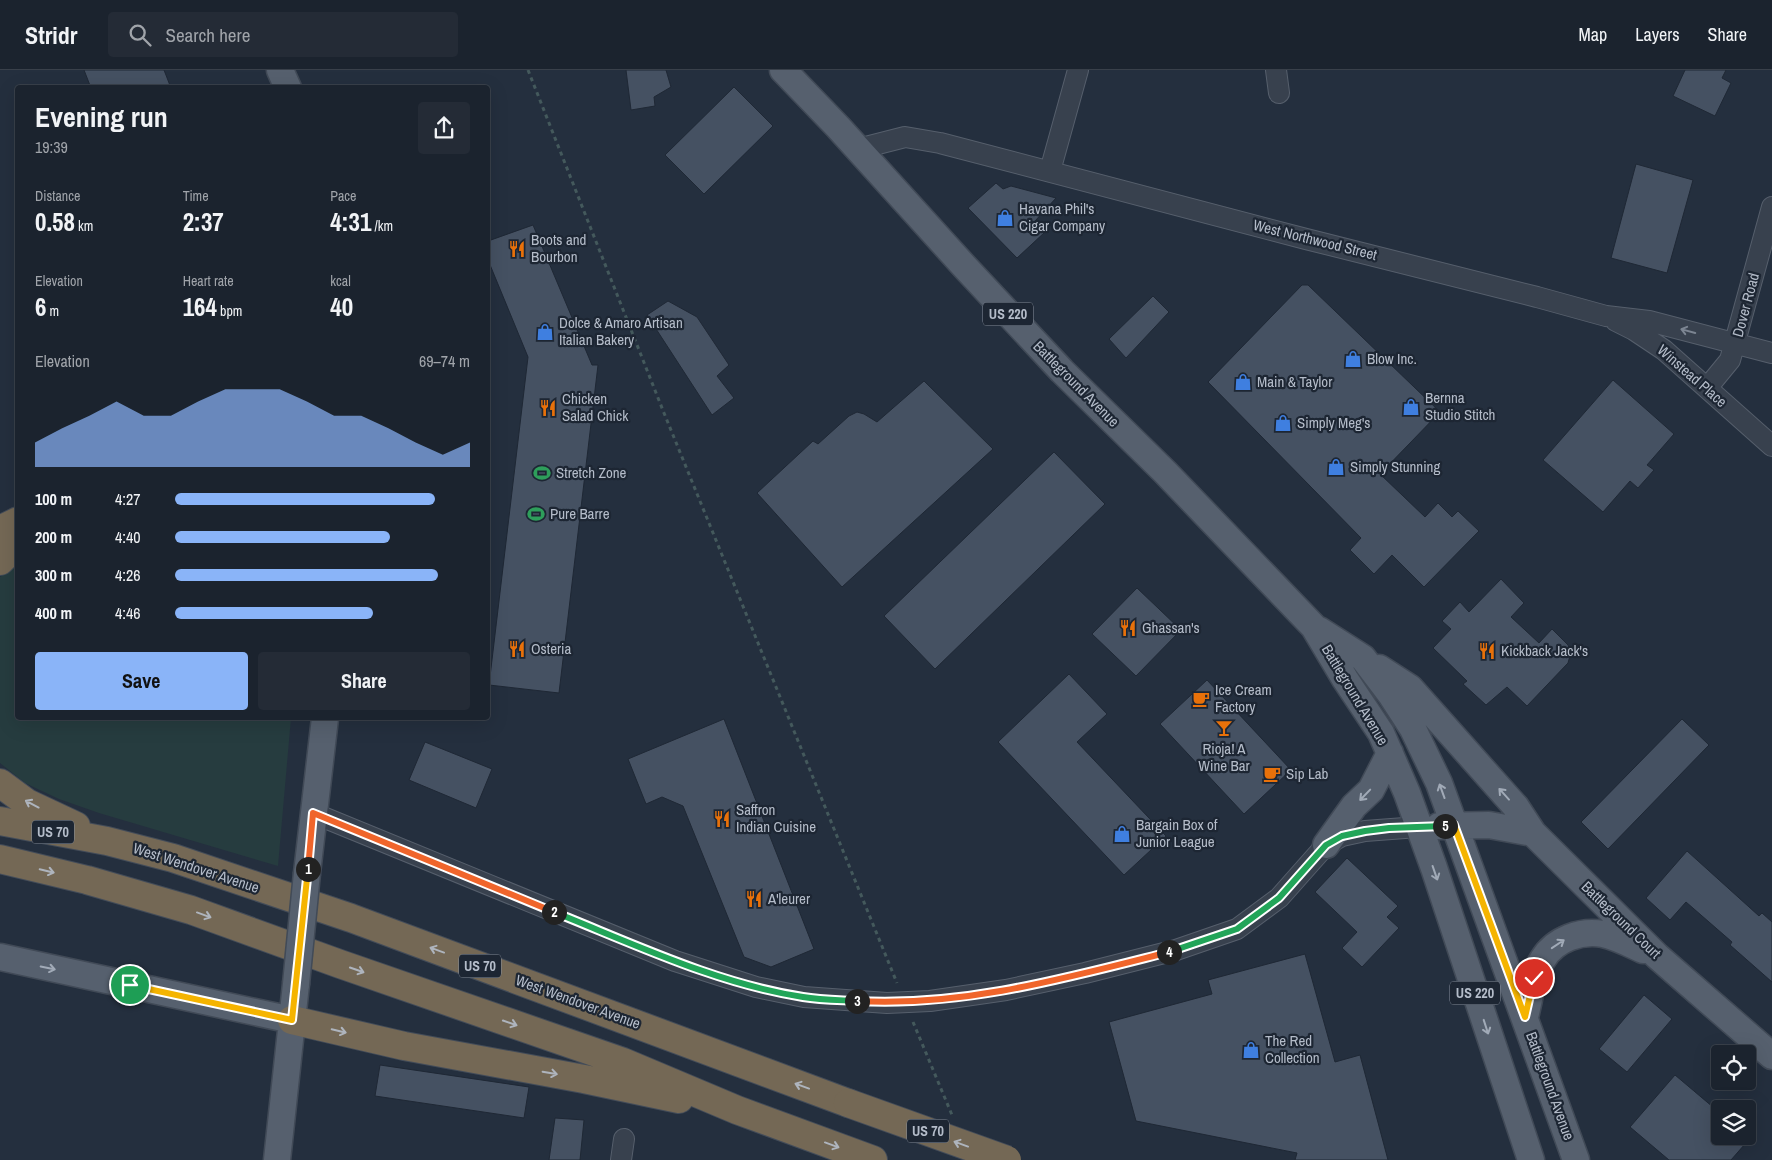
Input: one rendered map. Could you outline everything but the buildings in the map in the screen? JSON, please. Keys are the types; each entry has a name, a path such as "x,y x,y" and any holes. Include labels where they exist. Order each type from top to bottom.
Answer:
{"highway":[{"path":"0,530 15,522"},
{"path":"0,561 15,550"},
{"path":"0,783 27,802 107,841"},
{"name":"West Wendover Avenue","path":"0,821 107,841 173,858 351,918 848,1103 1007,1160"},
{"path":"0,860 87,880 191,910 623,1062 737,1110 873,1160"},
{"path":"292,1020 404,1046 584,1079 737,1110"}],"main road":[{"path":"280,70 287,85"},
{"name":"Battleground Avenue","path":"783,70 858,148 1056,364 1165,472 1314,627 1345,679 1381,733 1407,793 1434,868 1531,1160"},
{"name":"Battleground Avenue","path":"1314,627 1363,658 1392,695 1413,729 1439,782 1576,1160"},
{"name":"US 220","path":"1363,658 1410,688 1516,807 1533,834"},
{"path":"277,1160 313,813 325,720"},
{"path":"1326,845 1354,806 1371,790 1390,753"},
{"path":"1418,827 1489,825 1533,834"},
{"name":"Battleground Court","path":"1533,834 1657,956 1772,1056"},
{"path":"1525,1017 1534,978 1542,959 1553,946 1567,938 1585,933 1602,934 1620,939 1657,956"},
{"path":"0,957 292,1020"}],"street":[{"path":"1050,171 1078,70"},
{"path":"1276,70 1279,93"},
{"name":"West Northwood Street","path":"858,148 905,137 940,143 1306,239 1537,296 1606,316 1649,321 1772,353"},
{"name":"Dover Road","path":"1707,388 1730,360 1736,344 1772,207"},
{"name":"Winstead Place","path":"1606,316 1634,330 1664,350 1772,446"},
{"path":"313,813 675,961 756,987 804,998 887,1003 930,1001 978,995 1076,975 1176,950 1237,929 1279,898 1326,845 1342,836 1365,831 1418,827"},
{"path":"621,1160 624,1138"}],"path":[{"path":"528,70 664,413 943,1095 955,1120"}],"green space":[{"path":"15,564 15,720 291,720 278,866 99,813 59,799 25,783 0,763 0,577"}],"place":[{"name":"Havana Phil's Cigar Company","path":"1005,218"},
{"name":"Boots and Bourbon","path":"517,249"},
{"name":"Dolce & Amaro Artisan Italian Bakery","path":"545,332"},
{"name":"Blow Inc.","path":"1353,359"},
{"name":"Main & Taylor","path":"1243,382"},
{"name":"Bernna Studio Stitch","path":"1411,407"},
{"name":"Chicken Salad Chick","path":"548,408"},
{"name":"Simply Meg's","path":"1283,423"},
{"name":"Simply Stunning","path":"1336,467"},
{"name":"Stretch Zone","path":"542,473"},
{"name":"Pure Barre","path":"536,514"},
{"name":"Ghassan's","path":"1128,628"},
{"name":"Osteria","path":"517,649"},
{"name":"Kickback Jack's","path":"1487,651"},
{"name":"Ice Cream Factory","path":"1201,699"},
{"name":"Rioja! A Wine Bar","path":"1224,728"},
{"name":"Sip Lab","path":"1272,774"},
{"name":"Saffron Indian Cuisine","path":"722,819"},
{"name":"Bargain Box of Junior League","path":"1122,834"},
{"name":"A'leurer","path":"754,899"},
{"name":"The Red Collection","path":"1251,1050"}],"route":[{"path":"130,985 292,1020 313,813 675,961 756,987 804,998 887,1003 930,1001 1006,990 1085,973 1176,950 1237,929 1279,898 1326,845 1342,836 1389,828 1454,825 1525,1017 1534,978"}]}
